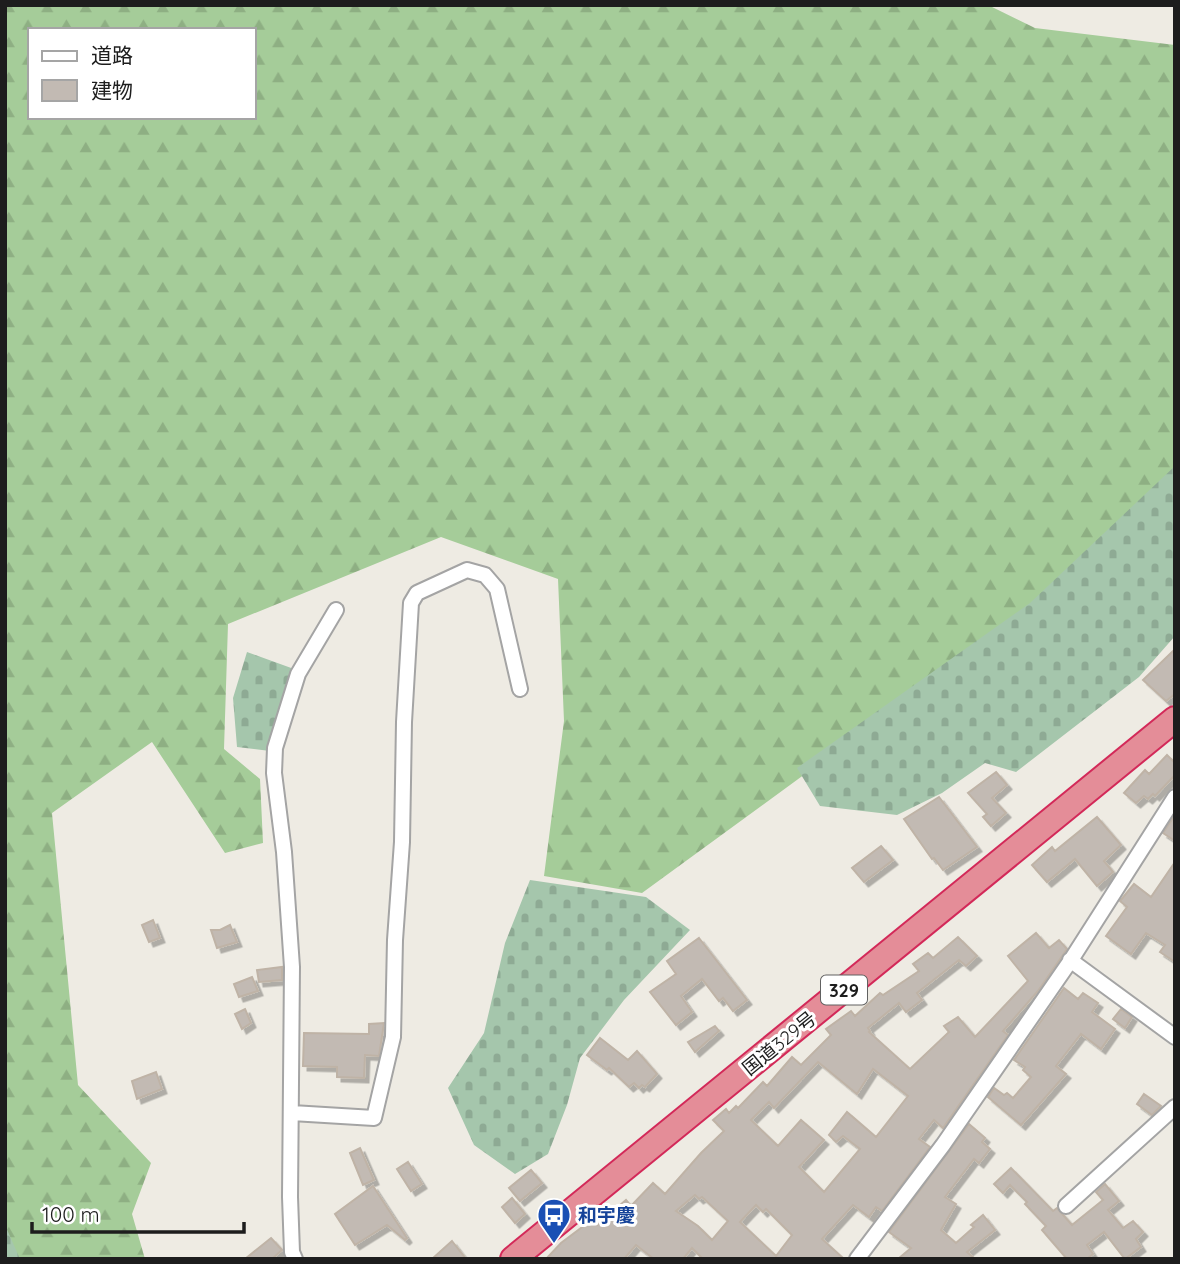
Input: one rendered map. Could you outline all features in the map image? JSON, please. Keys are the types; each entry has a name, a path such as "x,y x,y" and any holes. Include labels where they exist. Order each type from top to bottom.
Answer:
{"highway":[{"name":"国道329号","path":"513,1259 1175,719"}],"street":[{"path":"292,1113 374,1118 393,1037 395,940 402,842 404,709 411,603 417,593 467,570 485,575 497,589 520,688"},
{"path":"295,1259 292,1252 290,1196 292,967 284,852 274,773 275,748 298,674 336,610"},
{"path":"857,1259 943,1145 1073,956 1175,797"},
{"path":"1073,956 1175,1037"},
{"path":"1066,1206 1175,1107"}],"green space":[{"path":"5,5 988,5 1035,28 1175,45 1175,474 1042,601 642,893 544,876 564,721 558,579 441,537 228,624 224,749 260,779 263,843 225,853 152,742 52,813 78,1085 151,1163 132,1214 145,1259 5,1259"},
{"path":"1175,466 1175,636 1139,677 1016,772 985,763 942,793 897,815 820,806 797,768 1030,603"},
{"path":"247,652 294,669 270,751 237,747 233,698"},
{"path":"530,880 646,897 690,930 624,1000 580,1058 567,1105 548,1154 515,1174 474,1145 448,1088 484,1033 505,943"},
{"path":"5,1225 20,1259 5,1259"}],"building":[{"path":"1175,649 1175,694 1166,701 1143,680"},
{"path":"1167,755 1175,763 1175,775 1155,796 1153,794 1148,799 1144,796 1136,803 1124,793 1145,770 1149,774"},
{"path":"996,772 1007,785 992,798 1006,813 991,826 983,817 987,814 968,793"},
{"path":"939,797 977,847 943,870 904,819"},
{"path":"1175,815 1175,841 1163,833"},
{"path":"1097,817 1121,845 1104,861 1113,872 1097,886 1075,859 1047,882 1032,865 1052,847 1055,851"},
{"path":"881,846 893,860 864,882 852,868"},
{"path":"1175,862 1175,962 1160,952 1165,945 1146,933 1131,954 1106,936 1127,907 1120,901 1134,884 1151,897"},
{"path":"153,920 160,938 149,942 142,925"},
{"path":"230,925 237,942 217,948 211,930 220,930"},
{"path":"1036,933 1049,948 1059,940 1067,949 1038,991 1003,1031 1008,1035 943,1128 934,1120 919,1139 930,1147 882,1211 876,1207 869,1217 853,1205 822,1239 844,1259 703,1259 692,1248 683,1259 654,1259 636,1245 624,1259 546,1259 561,1243 593,1219 597,1225 626,1200 631,1206 653,1183 665,1194 724,1131 713,1120 726,1109 729,1113 736,1106 738,1108 763,1082 767,1086 792,1057 801,1065 831,1035 826,1029 851,1011 855,1016 880,993 883,995 919,971 913,964 928,953 933,958 958,937 977,956 966,966 959,960 917,993 922,1000 906,1012 899,1003 868,1028 869,1032 910,1069 949,1032 944,1026 958,1017 975,1037 1028,981 1008,956","holes":["818,1062 857,1094 873,1069 908,1096 876,1137 847,1112 829,1135 836,1142 843,1136 860,1149 824,1192 799,1167 824,1140 801,1120 778,1146 751,1120 769,1102 774,1108","695,1195 699,1199 702,1197 728,1221 712,1240 698,1226 676,1211","756,1205 763,1212 766,1209 792,1235 776,1256 740,1222"]},
{"path":"699,938 747,1000 733,1011 723,998 719,1001 702,979 681,996 692,1012 676,1025 650,992 676,974 667,961"},
{"path":"282,967 282,980 259,982 257,970"},
{"path":"252,977 258,991 239,997 234,984"},
{"path":"1064,988 1078,999 1083,993 1098,1003 1092,1012 1115,1029 1101,1049 1081,1034 1056,1066 1066,1074 1021,1125 988,1097 994,1088 1013,1098 1031,1077 1023,1070 1025,1067 1014,1060"},
{"path":"245,1009 251,1023 242,1029 235,1014"},
{"path":"1121,1009 1132,1017 1125,1028 1113,1019"},
{"path":"384,1023 379,1056 365,1055 364,1078 337,1077 337,1067 303,1066 304,1033 369,1034 369,1024"},
{"path":"715,1026 719,1031 695,1052 688,1042"},
{"path":"600,1038 628,1060 637,1051 657,1074 645,1087 642,1085 639,1088 634,1083 629,1087 609,1068 607,1070 587,1055"},
{"path":"156,1072 162,1089 137,1099 132,1081"},
{"path":"1144,1094 1161,1106 1152,1115 1137,1104"},
{"path":"969,1124 985,1138 982,1142 990,1149 979,1163 974,1159 945,1197 956,1204 941,1230 956,1243 983,1215 995,1230 967,1252 975,1259 898,1259 911,1248 889,1232"},
{"path":"360,1148 374,1180 363,1185 350,1153"},
{"path":"408,1162 422,1184 411,1191 397,1169"},
{"path":"1011,1168 1053,1211 1057,1208 1072,1225 1103,1200 1096,1192 1105,1184 1119,1201 1108,1210 1123,1228 1133,1221 1143,1232 1136,1239 1141,1247 1125,1259 1104,1232 1087,1245 1093,1254 1087,1259 1067,1259 1042,1230 1046,1226 1025,1204 1027,1202 1010,1185 1003,1193 994,1184"},
{"path":"531,1170 542,1183 520,1201 509,1188"},
{"path":"373,1186 407,1238 405,1240 387,1225 355,1245 335,1214"},
{"path":"512,1198 525,1214 515,1223 502,1207"},
{"path":"271,1238 282,1250 272,1259 245,1259"},
{"path":"452,1241 466,1259 432,1259"}],"place":[{"name":"和宇慶","path":"554,1245"}]}
